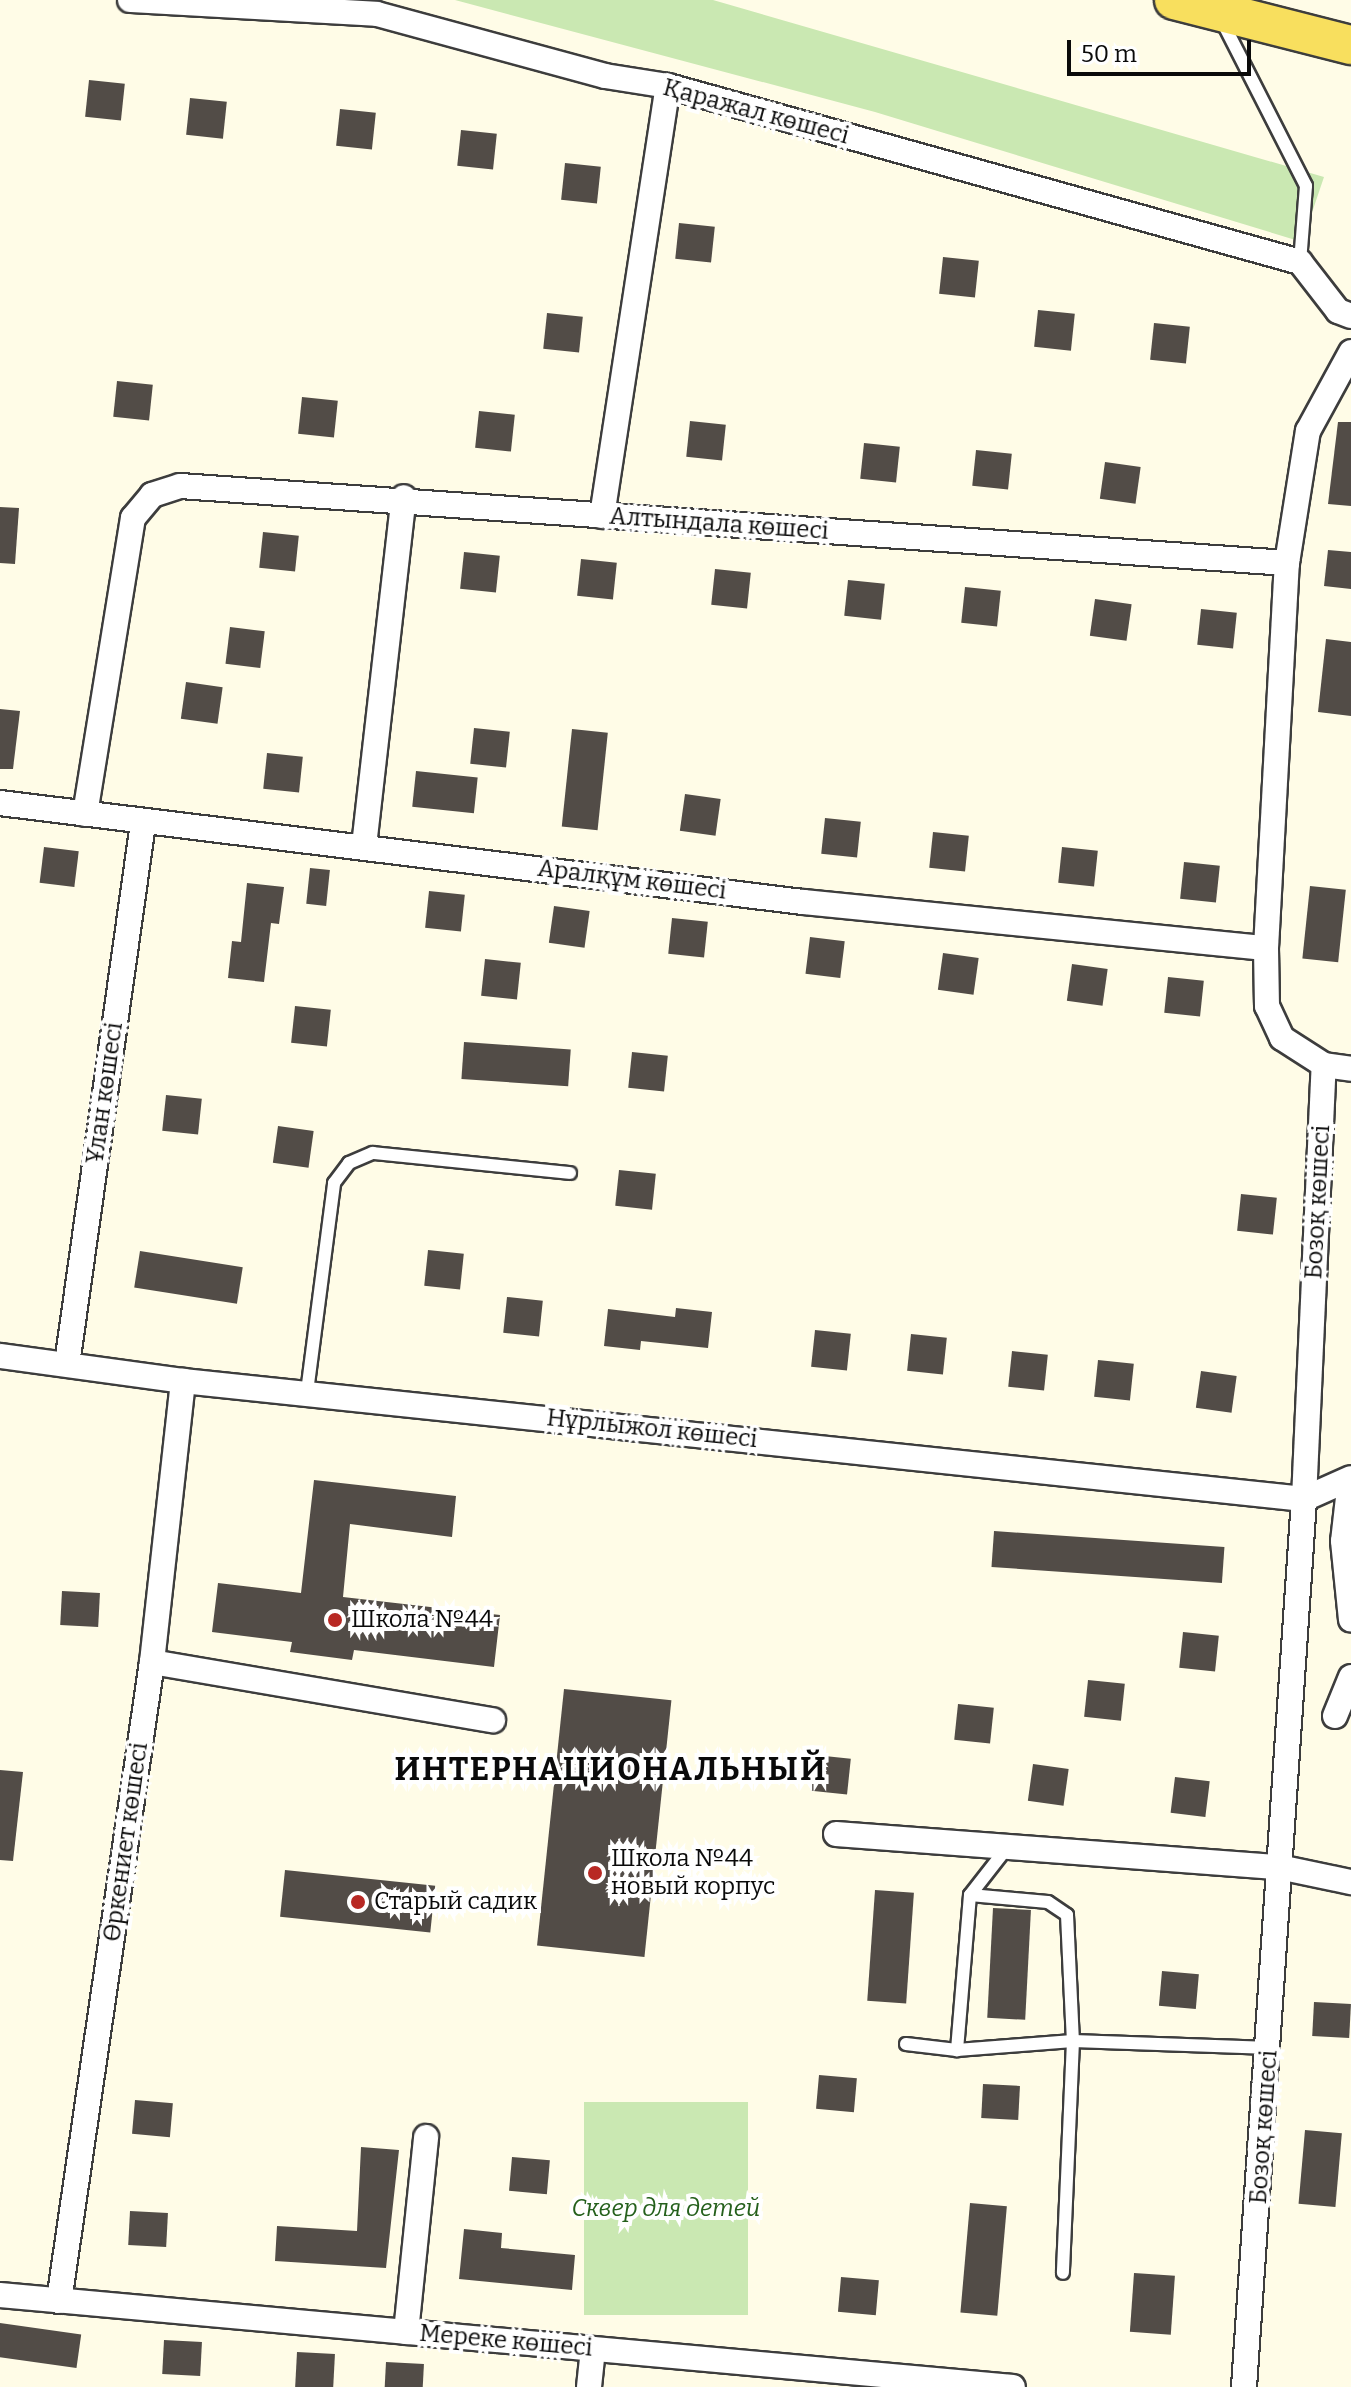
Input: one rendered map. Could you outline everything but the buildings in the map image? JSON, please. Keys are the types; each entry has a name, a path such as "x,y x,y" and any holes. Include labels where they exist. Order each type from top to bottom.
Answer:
{"main road":[{"path":"1174,0 1351,45"}],"street":[{"name":"Қаражал көшесі","path":"130,0 377,14 605,76 668,86 1300,262"},
{"path":"602,516 668,86"},
{"path":"1300,262 1338,311 1351,316"},
{"path":"1351,352 1308,431 1287,563 1266,948 1267,1006 1282,1038 1324,1065 1351,1069"},
{"name":"Алтындала көшесі","path":"85,814 133,518 152,495 180,486 404,497 602,516 1287,563"},
{"path":"364,846 404,497"},
{"name":"Аралқұм көшесі","path":"0,803 803,902 1266,948"},
{"name":"Ұлан көшесі","path":"67,1364 143,823"},
{"name":"Бозоқ көшесі","path":"1244,2387 1271,2048 1279,1867 1304,1499 1324,1065"},
{"name":"Нұрлыжол көшесі","path":"0,1356 183,1381 1304,1499"},
{"name":"Өркениет көшесі","path":"59,2301 152,1662 183,1381"},
{"path":"1304,1499 1350,1479 1343,1541 1351,1620"},
{"path":"152,1662 493,1720"},
{"path":"1335,1716 1351,1677"},
{"path":"836,1834 1279,1867 1351,1882"},
{"path":"406,2332 426,2137"},
{"name":"Мереке көшесі","path":"0,2295 1013,2387"},
{"path":"589,2387 593,2349"}],"lane":[{"path":"1217,11 1306,186 1300,262"},
{"path":"307,1392 334,1183 349,1163 373,1153 570,1173"},
{"path":"957,2050 970,1895 1006,1849"},
{"path":"970,1895 1048,1902 1067,1915 1073,2041 1063,2273"},
{"path":"906,2044 957,2050 1073,2041 1271,2048"}],"green space":[{"path":"455,0 713,0 1324,177 1302,242 875,112"},
{"name":"Сквер для детей","path":"584,2102 748,2102 748,2315 584,2315"}],"place":[{"name":"Школа №44","path":"335,1620"},
{"name":"Школа №44 новый корпус","path":"595,1873"},
{"name":"Старый садик","path":"358,1902"}],"district":[{"name":"ИНТЕРНАЦИОНАЛЬНЫЙ","path":"611,1769"}]}
